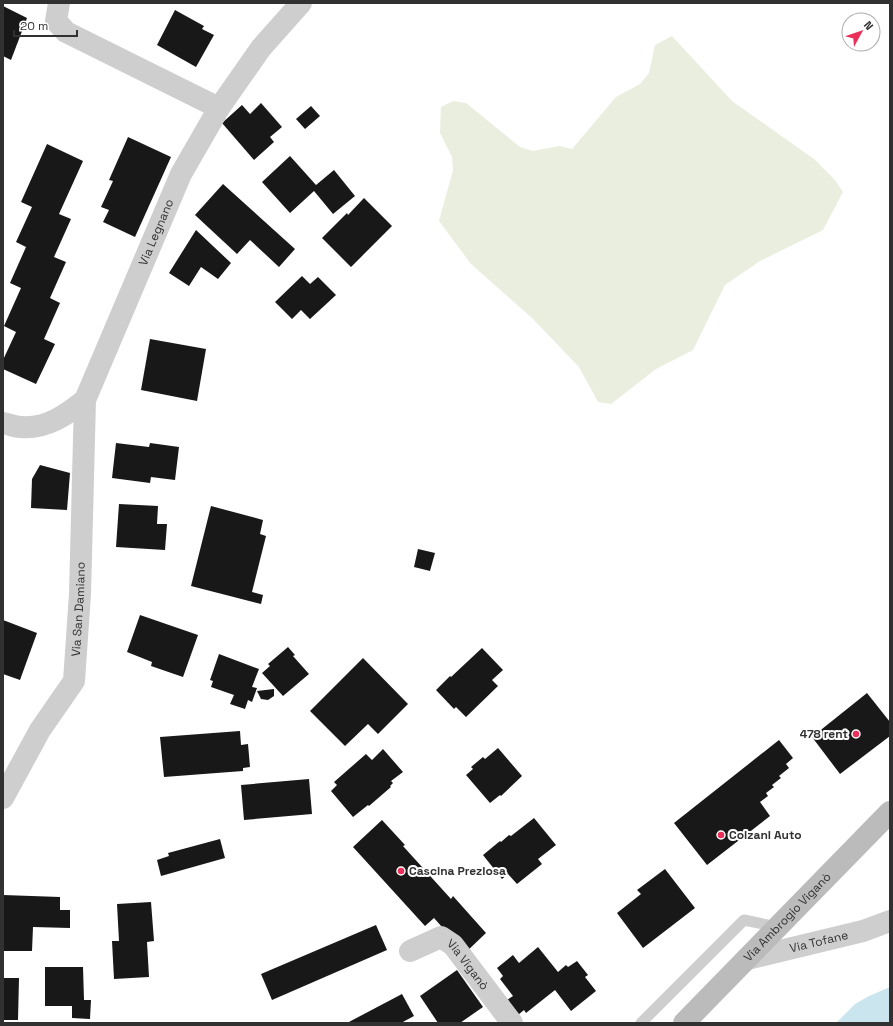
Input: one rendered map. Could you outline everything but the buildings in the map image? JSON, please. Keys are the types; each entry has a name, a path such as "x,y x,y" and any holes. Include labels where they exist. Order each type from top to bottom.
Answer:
{"main road":[{"name":"Via Ambrogio Viganò","path":"684,1023 890,812"}],"street":[{"path":"59,3 56,21 66,32 219,108"},
{"name":"Via Legnano","path":"85,400 181,174 219,108 260,48 301,3"},
{"path":"3,422 21,427 43,425 62,417 85,400"},
{"name":"Via San Damiano","path":"3,798 40,730 74,681 80,594 85,400"},
{"name":"Via Tofane","path":"747,958 863,931 890,921"},
{"name":"Via Viganò","path":"410,951 441,937 453,945 512,1023"}],"lane":[{"path":"641,1023 744,920 777,927"}],"shaded area":[{"path":"672,36 732,101 814,159 835,180 843,192 823,230 760,261 725,285 693,350 656,369 611,404 598,402 579,367 533,319 471,264 439,221 453,170 452,157 440,133 441,107 453,101 466,103 520,147 533,151 559,146 572,149 616,97 640,84 649,73 655,45"}],"water":[{"path":"890,987 890,1023 836,1023 855,1004"}],"place":[{"name":"478 rent","path":"856,734"},
{"name":"Colzani Auto","path":"721,835"},
{"name":"Cascina Preziosa","path":"401,871"}]}
